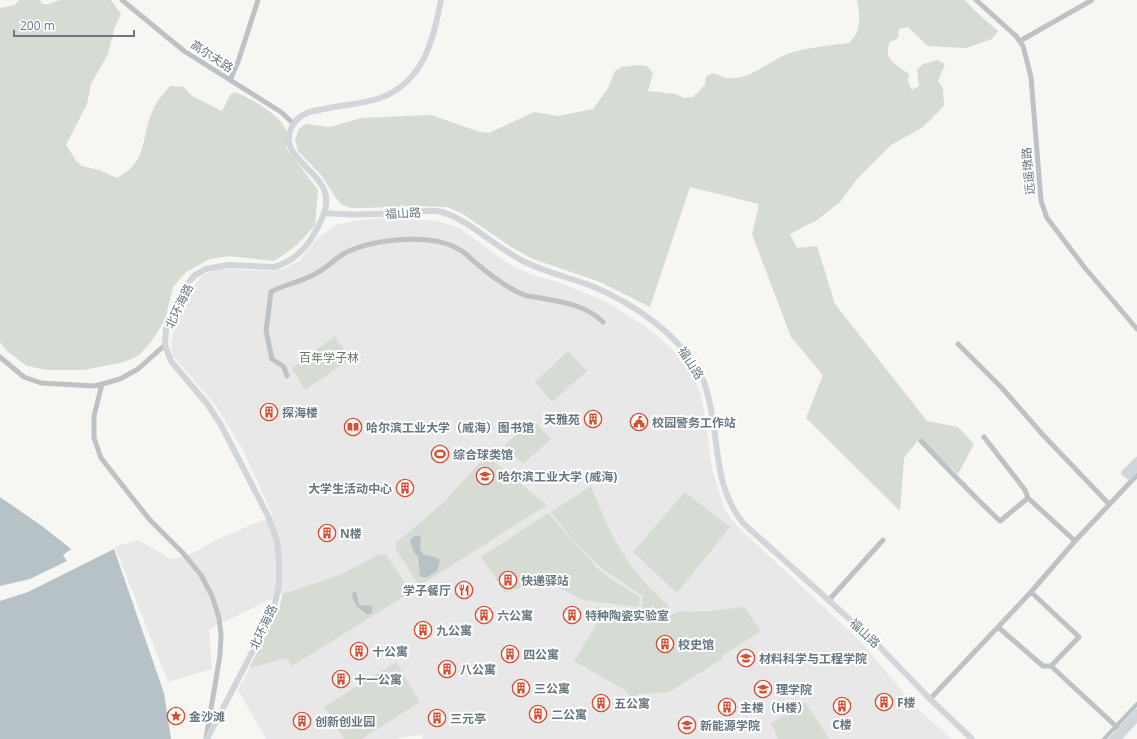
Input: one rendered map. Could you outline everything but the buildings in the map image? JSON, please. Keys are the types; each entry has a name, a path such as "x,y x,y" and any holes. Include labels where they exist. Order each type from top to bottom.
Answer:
{"main road":[{"path":"294,124 308,112 380,98 397,90 421,65 430,49 441,0"},
{"name":"北环海路","path":"206,739 273,612 279,585 279,560 277,541 268,516 239,457 210,408 171,361 165,345 166,329 186,286 195,275 206,269 217,266 274,267 292,260 310,241 325,213 326,196 321,184 295,155 291,146 289,137 294,124"},
{"name":"福山路","path":"325,213 351,216 437,211 464,222 493,243 527,263 593,287 633,308 660,326 678,343 703,380 714,423 720,477 732,510 743,523 877,644 930,699 972,739"},
{"path":"1137,460 1124,473 1129,477 1137,468"},
{"path":"1112,739 1119,729 1137,712"},
{"path":"1118,739 1137,719"}],"street":[{"name":"高尔夫路","path":"122,0 184,51 281,112 294,124"},
{"path":"230,80 238,62 258,0"},
{"path":"976,0 1020,41 1092,0"},
{"name":"远遥墩路","path":"1020,41 1030,77 1041,201 1047,218 1137,329"},
{"path":"287,376 284,367 272,359 266,331 271,292 281,286 297,282 321,272 344,254 384,240 423,240 446,244 460,249 487,272 519,292 526,295 576,306 597,316 603,322"},
{"path":"958,344 1002,388 1043,435 1109,504"},
{"path":"0,357 24,377 41,383 95,386 120,378 138,369 165,345"},
{"path":"102,384 94,416 94,438 101,458 148,519 183,553 201,575 212,596 219,618 220,655 206,739"},
{"path":"984,437 1025,490 1028,498 1075,541"},
{"path":"921,441 955,476 969,493 1000,521 1028,498"},
{"path":"930,699 1031,592 1075,541 1137,475"},
{"path":"830,600 883,540"},
{"path":"1031,592 1079,637 1051,666"},
{"path":"998,627 1043,666 1051,666 1119,729"}],"shaded area":[{"name":"哈尔滨工业大学 (威海)","path":"387,218 437,221 459,228 509,264 532,275 558,282 607,302 646,327 661,339 676,353 695,380 701,396 705,417 712,470 725,510 731,519 860,641 918,709 952,739 423,739 421,734 395,739 266,739 238,690 271,628 279,610 282,594 209,629 212,669 168,682 115,547 138,540 171,559 193,553 218,539 273,516 242,448 216,406 173,356 171,346 174,322 188,292 203,275 219,269 265,271 283,269 299,261 318,238 336,225 360,220"},
{"path":"0,497 42,526 71,549 63,555 67,561 30,579 0,586"},
{"path":"419,535 421,538 420,549 423,554 440,560 437,571 425,578 420,576 418,557 414,552 410,541 413,537"},
{"path":"114,549 164,693 171,739 0,739 0,601 28,592"},
{"path":"353,592 356,592 359,605 372,606 372,612 370,614 366,614 357,606 352,597"}],"green space":[{"path":"19,0 40,0 42,4 48,4 60,0 111,0 121,14 115,27 108,54 91,84 87,104 66,145 77,162 82,166 99,170 117,178 128,171 140,155 150,117 156,103 170,86 184,87 192,96 222,111 230,95 235,92 265,108 279,120 287,133 287,149 318,190 315,225 298,244 273,261 230,256 210,259 186,272 173,287 165,320 151,342 138,356 124,362 84,370 47,370 27,366 7,351 0,342 0,8 15,5"},
{"path":"857,0 965,0 998,31 992,39 966,48 928,46 908,27 899,29 898,38 890,42 888,48 889,57 895,64 909,74 908,82 912,90 919,86 917,69 923,64 938,60 945,64 938,81 943,88 944,106 923,127 891,145 857,179 840,202 817,220 790,234 797,248 817,246 835,304 927,421 958,427 974,444 958,474 919,439 904,458 900,511 806,418 823,375 791,337 752,234 759,204 690,187 650,307 600,282 533,259 511,247 463,214 447,207 418,206 351,208 342,205 321,175 298,151 295,140 299,129 306,124 330,127 361,118 431,115 480,132 489,133 534,112 558,116 593,109 608,88 615,71 622,67 639,65 647,66 653,73 648,91 676,94 684,98 693,97 705,85 706,76 714,73 725,77 736,78 746,76 786,54 816,47 849,43 856,33 859,23"},
{"name":"百年学子林","path":"335,336 350,359 305,390 292,368"},
{"path":"568,351 587,371 552,402 535,382"},
{"path":"533,420 551,439 523,464 505,445"},
{"path":"486,456 547,505 419,586 396,549 396,543 443,503"},
{"path":"591,486 621,551 630,565 653,591 668,605 669,608 660,610 642,607 643,596 600,567 573,540 551,512"},
{"path":"685,492 730,527 677,593 633,552"},
{"path":"548,513 596,567 608,577 640,597 639,607 582,600 550,582 543,582 505,592 481,557"},
{"path":"384,554 387,556 411,592 292,666 286,658 249,668 279,610 283,594 340,575 378,555"},
{"path":"596,607 667,617 678,612 711,611 744,607 761,631 722,656 723,658 719,661 669,692 639,694 632,698 623,689 574,661 599,620 590,615"},
{"path":"396,662 420,702 361,739 344,739 324,707"},
{"path":"805,702 829,739 777,739 777,734 770,724"}],"waterway":[{"path":"1104,739 1137,704"}],"place":[{"name":"探海楼","path":"269,412"},
{"name":"天雅苑","path":"593,419"},
{"name":"校园警务工作站","path":"639,422"},
{"name":"哈尔滨工业大学（威海）图书馆","path":"353,427"},
{"name":"综合球类馆","path":"440,454"},
{"name":"哈尔滨工业大学 (威海)","path":"485,476"},
{"name":"大学生活动中心","path":"405,488"},
{"name":"N楼","path":"327,533"},
{"name":"快递驿站","path":"508,580"},
{"name":"学子餐厅","path":"464,590"},
{"name":"六公寓","path":"484,615"},
{"name":"特种陶瓷实验室","path":"572,615"},
{"name":"九公寓","path":"423,630"},
{"name":"校史馆","path":"665,644"},
{"name":"十公寓","path":"359,651"},
{"name":"四公寓","path":"510,654"},
{"name":"材料科学与工程学院","path":"746,658"},
{"name":"八公寓","path":"447,669"},
{"name":"十一公寓","path":"341,679"},
{"name":"三公寓","path":"521,688"},
{"name":"理学院","path":"763,689"},
{"name":"F楼","path":"884,702"},
{"name":"五公寓","path":"601,703"},
{"name":"C楼","path":"842,706"},
{"name":"主楼（H楼）","path":"727,707"},
{"name":"二公寓","path":"538,714"},
{"name":"金沙滩","path":"176,716"},
{"name":"三元亭","path":"437,718"},
{"name":"创新创业园","path":"302,721"},
{"name":"新能源学院","path":"687,725"}]}
